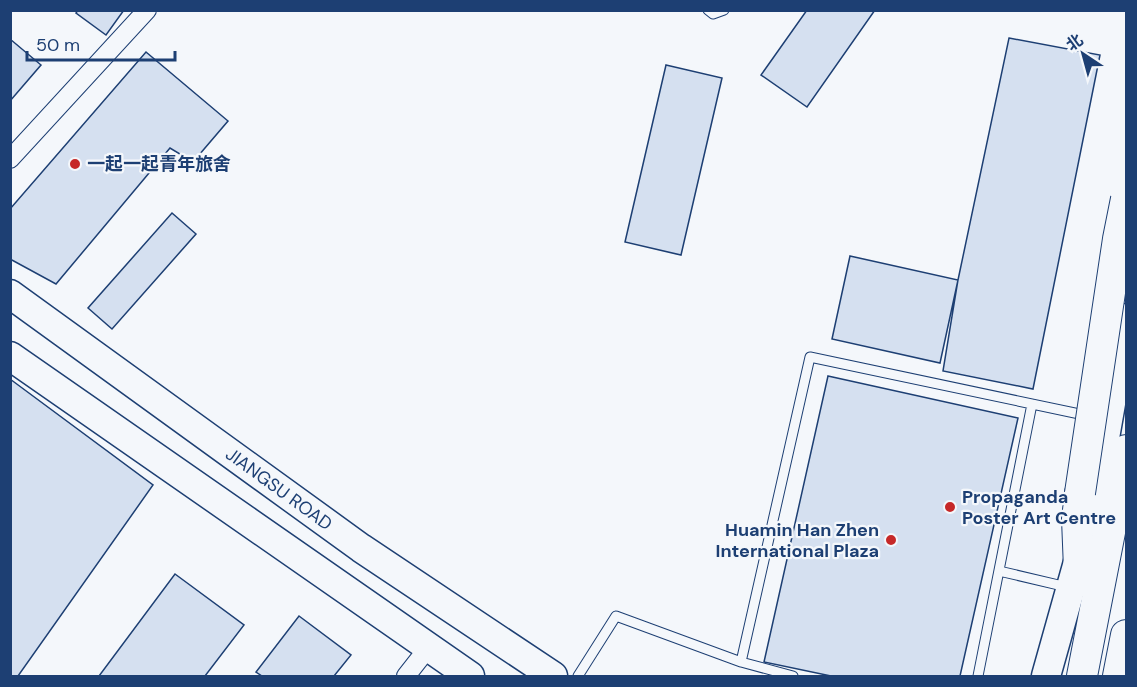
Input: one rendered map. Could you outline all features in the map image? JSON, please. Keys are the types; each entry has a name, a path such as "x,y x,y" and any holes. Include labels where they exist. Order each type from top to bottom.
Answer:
{"highway":[{"path":"1076,579 1080,493 1126,199"},
{"path":"1082,676 1126,450"},
{"path":"1118,676 1126,635"}],"main road":[{"name":"JIANGSU ROAD","path":"10,294 361,548 554,676"},
{"path":"1046,676 1076,579 1092,512 1126,318"},
{"path":"10,356 470,676"}],"street":[{"path":"10,159 147,10"},
{"path":"406,676 428,648"}],"lane":[{"path":"708,10 713,14 724,10"},
{"path":"741,662 810,357 1109,420"},
{"path":"978,676 1032,404"},
{"path":"999,571 1076,579"},
{"path":"578,676 616,616 741,662 793,676"}],"building":[{"path":"78,10 124,10 106,35 76,13"},
{"path":"807,10 875,10 807,107 761,75"},
{"path":"1009,38 1100,55 1033,389 943,371 958,280"},
{"path":"10,39 41,65 10,101"},
{"path":"146,52 228,121 193,162 170,148 56,284 10,259 10,209"},
{"path":"666,65 722,78 681,255 625,242"},
{"path":"172,213 196,234 112,329 88,308"},
{"path":"850,256 958,280 940,363 832,339"},
{"name":"Huamin Han Zhen International Plaza","path":"828,376 1018,418 960,676 831,676 764,662"},
{"path":"10,379 153,485 18,676 10,676"},
{"path":"175,574 244,625 205,676 99,676"},
{"path":"299,616 351,655 334,676 262,676 256,672"}],"place":[{"name":"一起一起青年旅舍","path":"75,164"},
{"name":"Propaganda Poster Art Centre","path":"950,507"},
{"name":"Huamin Han Zhen International Plaza","path":"891,540"}]}
